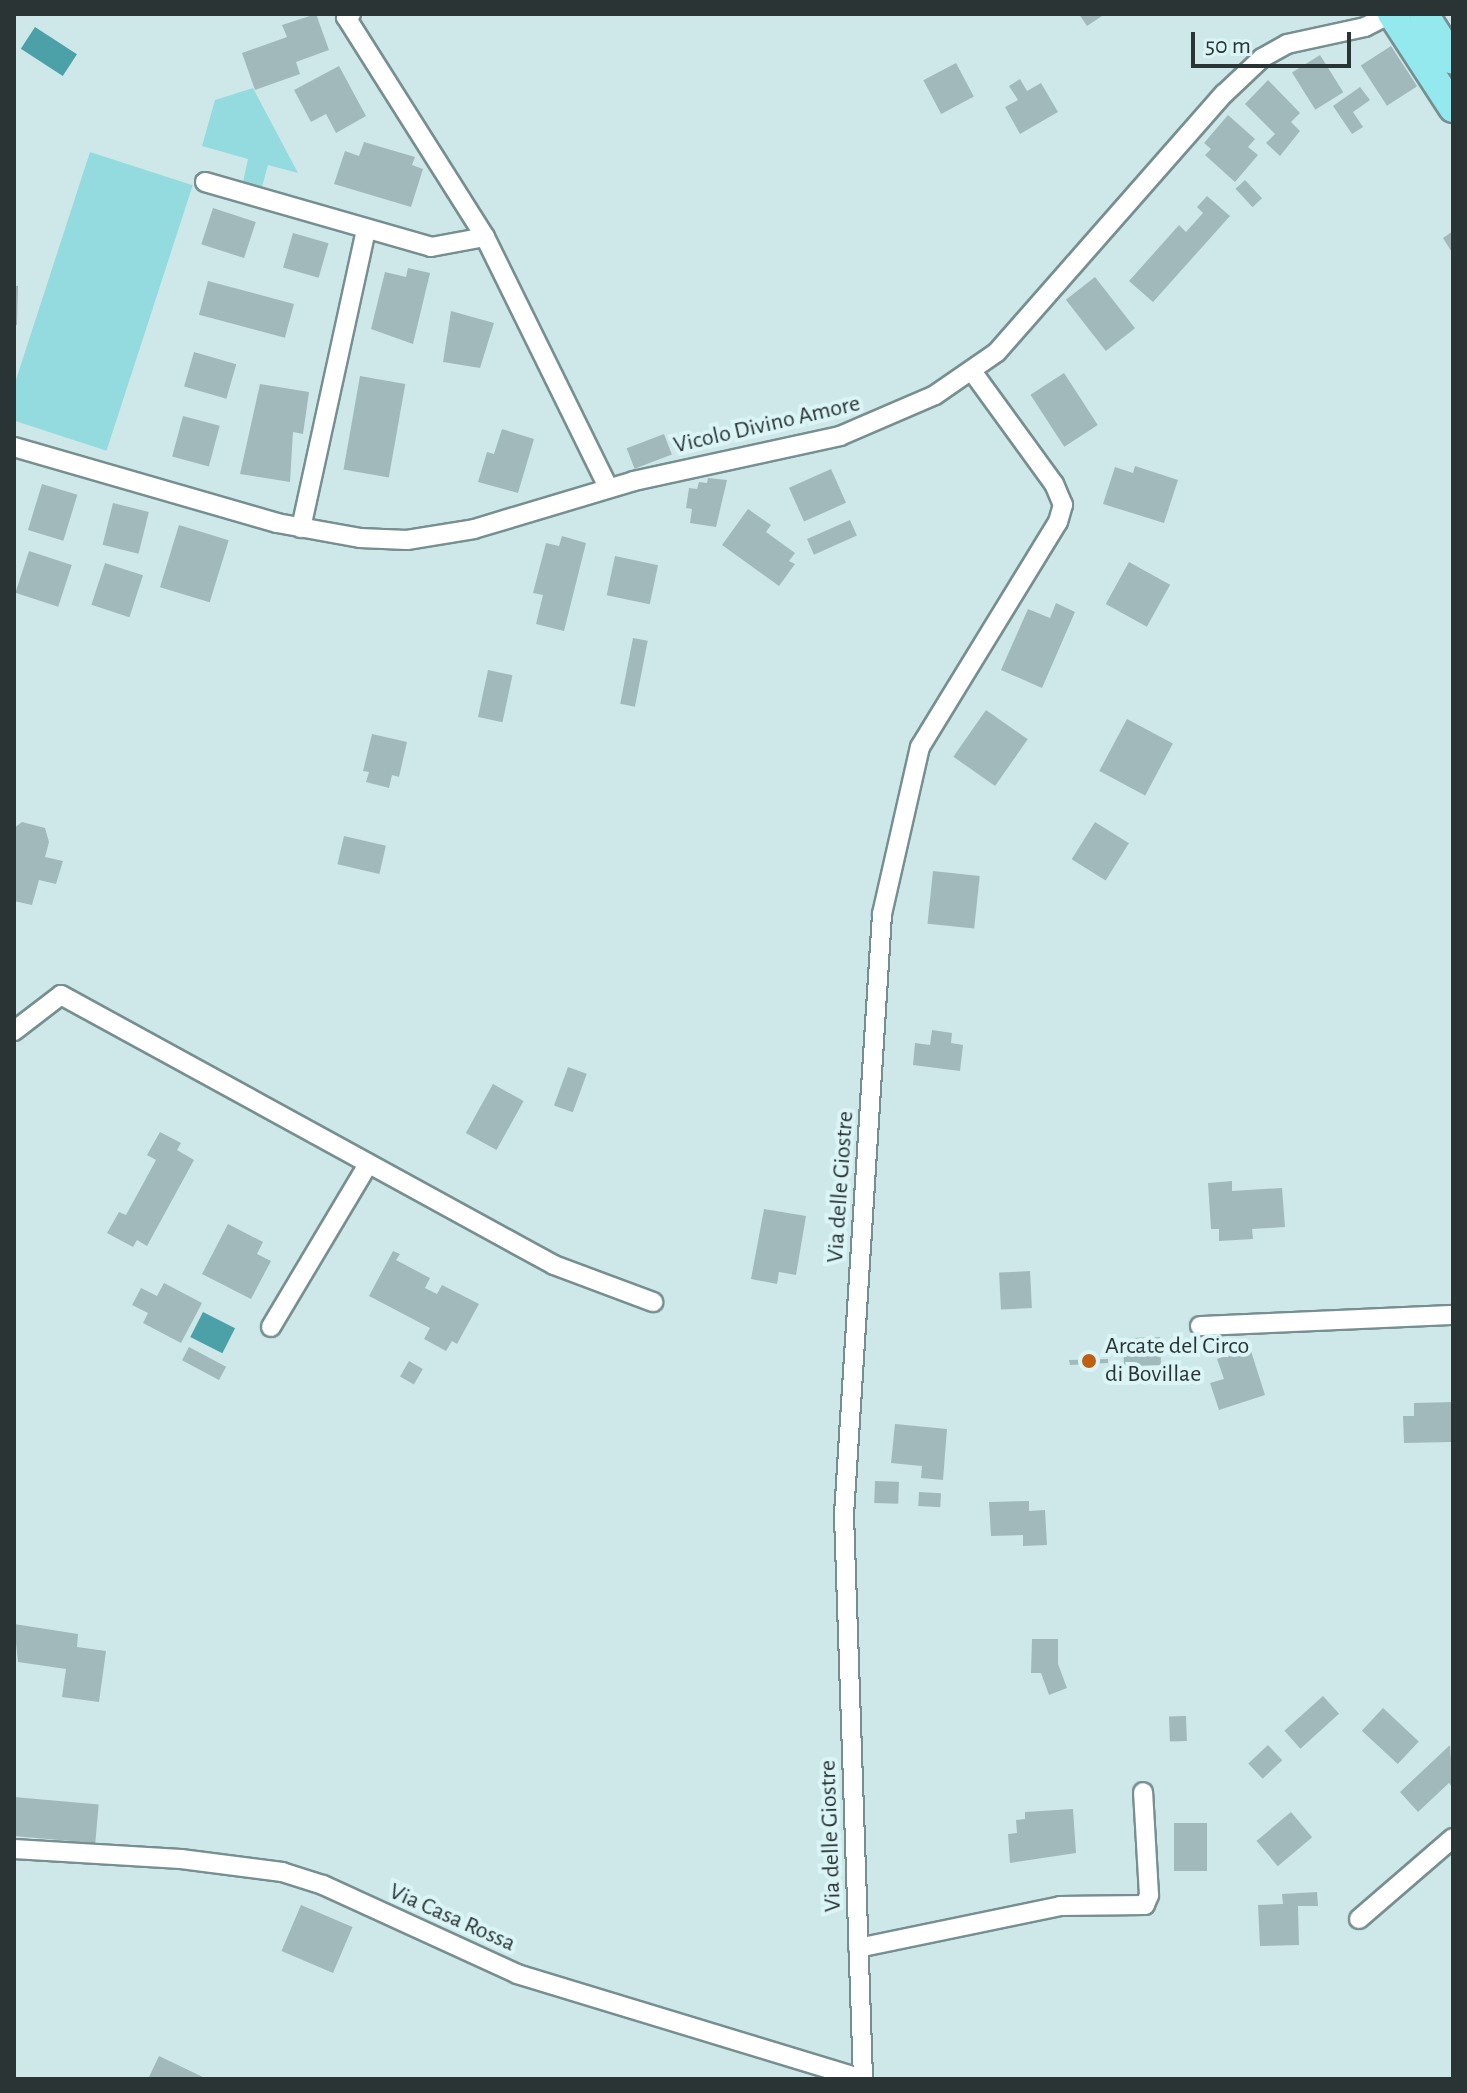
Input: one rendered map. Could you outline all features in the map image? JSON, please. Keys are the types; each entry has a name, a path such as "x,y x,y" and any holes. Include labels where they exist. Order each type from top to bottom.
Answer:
{"main road":[{"path":"1392,14 1453,108"},
{"path":"1427,15 1453,60"}],"street":[{"path":"351,14 346,17 485,237 608,487"},
{"name":"Vicolo Divino Amore","path":"14,447 301,528 360,538 426,538 498,523 608,487 840,436 887,420 972,371 1017,333 1224,94 1262,58 1287,44 1365,27 1392,14"},
{"path":"205,182 431,247 485,237"},
{"path":"301,528 366,229"},
{"name":"Via delle Giostre","path":"863,2079 844,1515 882,914 908,785 925,735 1058,522 1063,505 1054,484 972,371"},
{"path":"14,1031 61,995 554,1265 653,1302"},
{"path":"271,1327 368,1164"},
{"path":"1200,1326 1453,1315"},
{"path":"858,1948 1060,1906 1145,1905 1143,1792"},
{"path":"1359,1919 1453,1838"},
{"name":"Via Casa Rossa","path":"14,1849 181,1859 282,1872 323,1885 517,1974 863,2079"}],"shaded area":[{"path":"35,27 77,54 63,76 21,49"},
{"path":"253,88 298,173 268,165 262,187 243,182 248,159 202,146 215,100"},
{"path":"90,152 193,185 106,451 14,421 14,386"},
{"path":"203,1312 235,1328 222,1353 190,1337"}],"building":[{"path":"316,14 329,50 296,62 300,74 255,90 242,53 287,37 282,25"},
{"path":"1079,14 1105,14 1087,26"},
{"path":"1391,46 1417,86 1387,106 1361,66"},
{"path":"1320,55 1343,92 1315,110 1292,72"},
{"path":"956,63 974,97 941,114 923,80"},
{"path":"339,66 366,116 336,133 326,114 311,122 294,90"},
{"path":"1020,79 1027,91 1041,83 1058,112 1020,134 1005,107 1018,100 1009,86"},
{"path":"1268,80 1300,113 1291,122 1300,131 1280,156 1266,143 1275,134 1245,104"},
{"path":"1360,87 1370,100 1353,112 1363,127 1352,134 1333,106"},
{"path":"1228,115 1255,139 1248,147 1258,155 1235,182 1205,155 1211,149 1204,143"},
{"path":"364,142 415,157 412,165 423,169 411,207 334,184 345,151 359,156"},
{"path":"1245,180 1262,198 1253,207 1235,189"},
{"path":"1207,196 1230,216 1153,302 1129,281 1179,225 1186,232 1203,213 1197,207"},
{"path":"213,208 256,222 244,258 201,244"},
{"path":"1453,231 1453,254 1443,238"},
{"path":"293,233 329,243 319,278 283,268"},
{"path":"408,268 430,273 413,344 371,329 385,272 406,277"},
{"path":"1095,277 1135,328 1106,351 1066,300"},
{"path":"208,281 294,304 285,338 199,315"},
{"path":"14,286 18,286 17,325 14,325"},
{"path":"451,311 494,323 480,368 443,362"},
{"path":"194,352 236,364 226,399 184,387"},
{"path":"1064,373 1098,425 1064,447 1030,395"},
{"path":"360,376 405,384 389,478 344,470"},
{"path":"260,384 309,392 303,434 293,432 290,482 240,474"},
{"path":"183,416 220,426 209,466 172,457"},
{"path":"502,429 534,439 518,493 478,482 487,452 494,454"},
{"path":"664,434 672,455 635,469 627,448"},
{"path":"1135,466 1178,480 1164,523 1103,504 1115,467 1133,473"},
{"path":"831,469 846,503 804,522 789,488"},
{"path":"708,478 727,480 716,527 690,523 692,509 686,508 689,488 697,489 699,482 707,483"},
{"path":"42,484 77,495 63,541 28,530"},
{"path":"113,503 149,512 138,554 103,545"},
{"path":"748,509 771,525 766,532 795,553 789,561 795,564 779,586 722,545"},
{"path":"850,520 857,536 814,555 807,539"},
{"path":"179,525 229,540 210,602 160,587"},
{"path":"562,536 586,543 564,631 536,624 543,595 533,593 546,543 559,546"},
{"path":"29,551 72,565 58,607 15,593"},
{"path":"615,556 658,565 650,604 607,595"},
{"path":"1129,562 1170,585 1147,627 1106,604"},
{"path":"105,563 143,575 129,617 91,605"},
{"path":"1056,603 1075,612 1042,688 1001,670 1028,609 1050,618"},
{"path":"633,638 648,641 635,707 620,704"},
{"path":"488,670 512,675 502,722 478,717"},
{"path":"986,710 1028,739 995,786 953,757"},
{"path":"1127,719 1173,743 1145,796 1099,771"},
{"path":"372,734 407,742 399,777 392,775 389,788 366,782 369,772 363,771"},
{"path":"22,822 45,828 49,842 45,857 63,861 56,884 39,880 32,905 14,901 14,828"},
{"path":"1095,822 1129,843 1106,881 1072,859"},
{"path":"344,836 386,846 379,874 337,864"},
{"path":"933,871 980,876 974,929 927,924"},
{"path":"932,1030 952,1033 951,1043 963,1045 960,1071 913,1065 915,1043 930,1045"},
{"path":"568,1067 587,1074 573,1112 554,1106"},
{"path":"493,1084 524,1101 496,1150 466,1133"},
{"path":"160,1132 181,1143 177,1150 194,1160 147,1246 137,1240 133,1247 107,1233 119,1212 126,1215 156,1160 147,1155"},
{"path":"1232,1181 1232,1191 1282,1188 1285,1227 1252,1229 1253,1239 1219,1241 1219,1229 1211,1229 1208,1183"},
{"path":"764,1209 806,1216 796,1275 779,1272 777,1284 751,1279"},
{"path":"228,1224 263,1242 257,1254 271,1261 251,1299 202,1274"},
{"path":"393,1251 400,1254 396,1260 430,1278 425,1288 437,1294 442,1285 479,1304 457,1344 452,1341 446,1351 424,1339 430,1328 369,1296"},
{"path":"1030,1271 1032,1308 1001,1310 999,1273"},
{"path":"164,1283 202,1303 181,1343 143,1323 148,1313 132,1305 141,1288 157,1296"},
{"path":"1160,1337 1161,1365 1124,1366 1123,1338"},
{"path":"189,1347 226,1367 219,1380 182,1360"},
{"path":"1250,1348 1265,1395 1219,1410 1210,1383 1224,1379 1217,1359"},
{"name":"Arcate del Circo di Bovillae","path":"1108,1359 1108,1363 1070,1365 1069,1360"},
{"path":"409,1361 423,1369 414,1385 400,1377"},
{"path":"1453,1402 1453,1442 1404,1443 1403,1416 1414,1416 1414,1403"},
{"path":"895,1424 947,1429 943,1480 921,1478 922,1466 891,1463"},
{"path":"875,1481 899,1482 898,1504 874,1503"},
{"path":"919,1492 941,1493 940,1507 918,1506"},
{"path":"1029,1501 1029,1511 1045,1510 1047,1545 1023,1546 1023,1535 991,1536 989,1502"},
{"path":"14,1624 78,1634 77,1647 106,1651 99,1702 62,1697 66,1669 18,1662"},
{"path":"1032,1639 1058,1639 1058,1664 1067,1688 1049,1695 1041,1673 1031,1673"},
{"path":"1323,1696 1339,1714 1300,1749 1284,1731"},
{"path":"1383,1708 1419,1741 1398,1764 1362,1731"},
{"path":"1186,1716 1187,1741 1170,1742 1169,1717"},
{"path":"1268,1745 1282,1760 1263,1779 1248,1763"},
{"path":"1450,1745 1453,1788 1449,1783 1418,1812 1400,1792"},
{"path":"14,1797 99,1804 95,1843 14,1836"},
{"path":"1073,1809 1076,1853 1010,1863 1008,1834 1017,1833 1016,1820 1025,1819 1025,1812"},
{"path":"1291,1812 1312,1837 1278,1866 1257,1841"},
{"path":"1174,1823 1207,1823 1207,1871 1174,1871"},
{"path":"1317,1892 1318,1906 1298,1906 1299,1945 1260,1946 1258,1905 1283,1904 1282,1894"},
{"path":"301,1905 353,1927 333,1973 281,1951"},
{"path":"159,2056 207,2079 148,2079"}],"place":[{"name":"Arcate del Circo di Bovillae","path":"1089,1361"}]}
